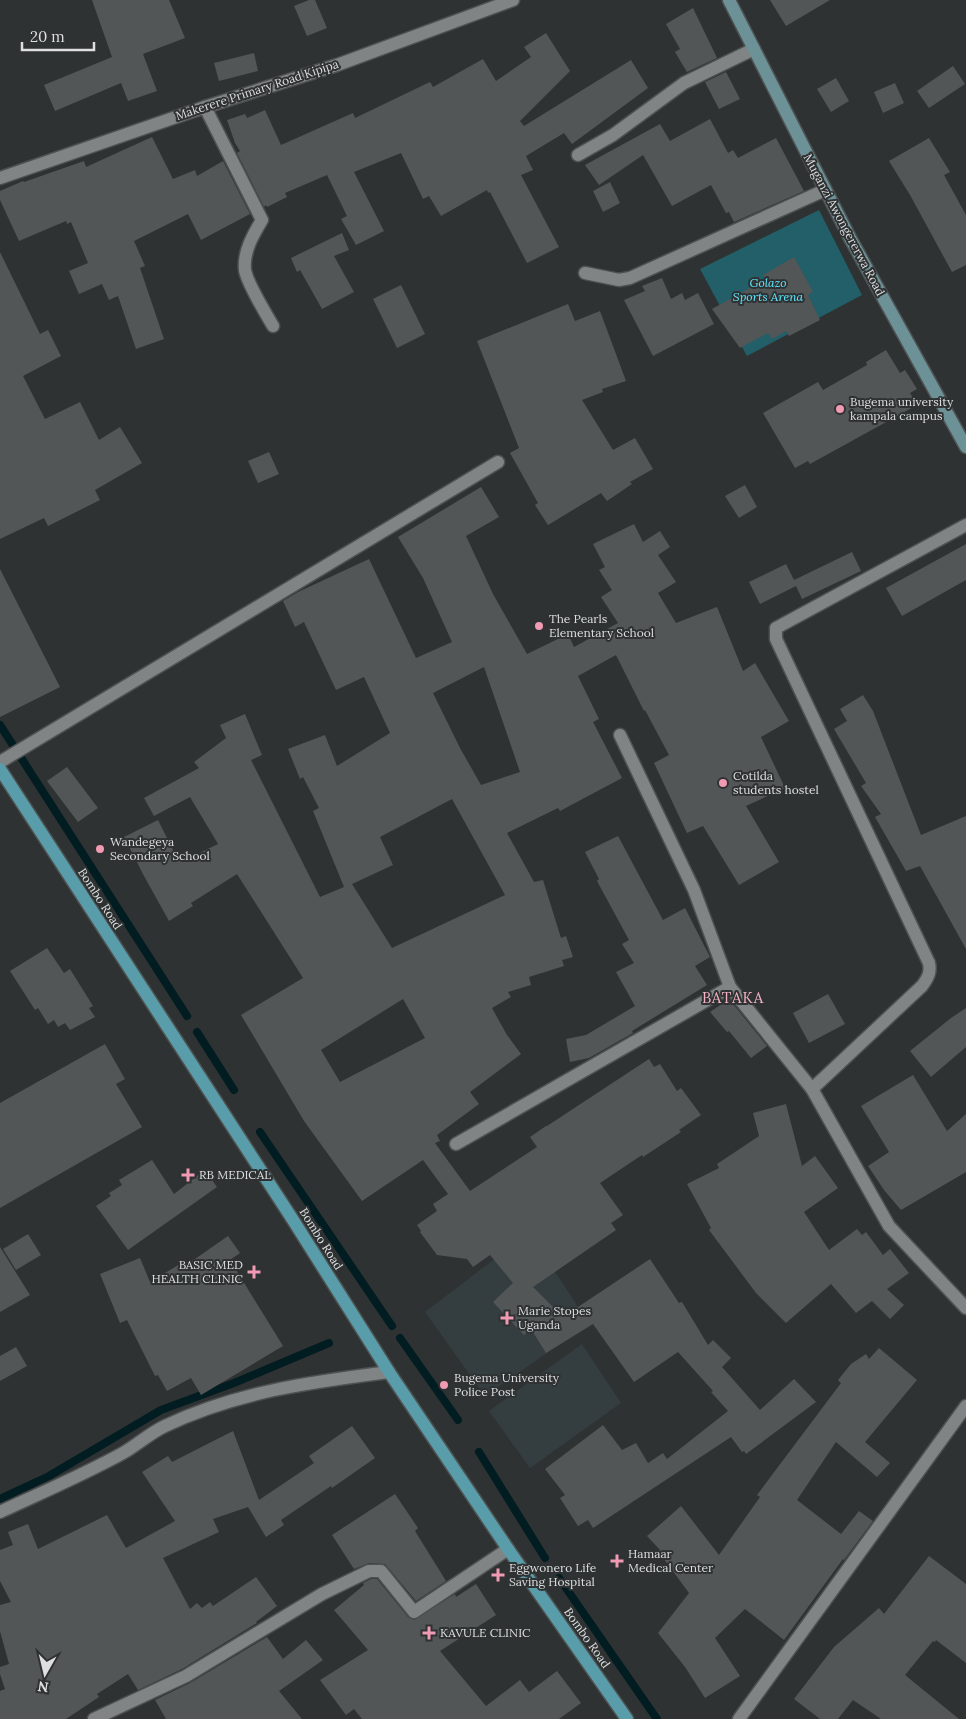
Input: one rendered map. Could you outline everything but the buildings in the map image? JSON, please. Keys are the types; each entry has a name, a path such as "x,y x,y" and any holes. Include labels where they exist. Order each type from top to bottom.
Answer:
{"main road":[{"name":"Bombo Road","path":"0,769 293,1220 389,1372 508,1549 627,1719"}],"street":[{"name":"Makerere Primary Road Kipipa","path":"0,178 336,64 513,0"},
{"name":"Muganzi Awongererwa Road","path":"729,0 825,190 898,327 966,447"},
{"path":"578,155 613,135 684,83 754,48"},
{"path":"205,107 262,220 251,238 246,254 245,271 273,326"},
{"path":"585,274 620,280 630,278 825,190"},
{"path":"0,762 498,462"},
{"path":"812,1089 922,986 927,980 930,968 776,638 776,628 966,525"},
{"path":"620,735 694,890 730,987 812,1089 890,1226 966,1308"},
{"path":"456,1144 730,987"},
{"path":"0,1512 124,1452 163,1426 231,1400 280,1387 389,1372"},
{"path":"738,1719 966,1406"},
{"path":"94,1719 186,1676 322,1594 369,1571 381,1571 414,1612 508,1549"}],"shaded area":[{"name":"Marie Stopes Uganda","path":"526,1235 560,1279 589,1324 485,1396 425,1312"},
{"path":"582,1344 621,1403 530,1468 489,1411"}],"green space":[{"name":"Golazo Sports Arena","path":"819,210 862,295 747,356 700,269"}],"waterway":[{"path":"0,725 187,1016"},
{"path":"197,1032 234,1090"},
{"path":"260,1132 392,1326"},
{"path":"400,1338 458,1420"},
{"path":"0,1499 49,1476 161,1410 234,1383 329,1343"},
{"path":"479,1452 545,1558"},
{"path":"559,1578 657,1719"}],"place":[{"name":"Bugema university kampala campus","path":"840,409"},
{"name":"The Pearls Elementary School","path":"539,626"},
{"name":"Cotilda students hostel","path":"723,783"},
{"name":"Wandegeya Secondary School","path":"100,849"},
{"name":"RB MEDICAL","path":"188,1175"},
{"name":"BASIC MED HEALTH CLINIC","path":"254,1272"},
{"name":"Marie Stopes Uganda","path":"507,1318"},
{"name":"Bugema University Police Post","path":"444,1385"},
{"name":"Hamaar Medical Center","path":"617,1561"},
{"name":"Eggwonero Life Saving Hospital","path":"498,1575"},
{"name":"KAVULE CLINIC","path":"429,1633"}],"district":[{"name":"BATAKA","path":"733,998"}]}
